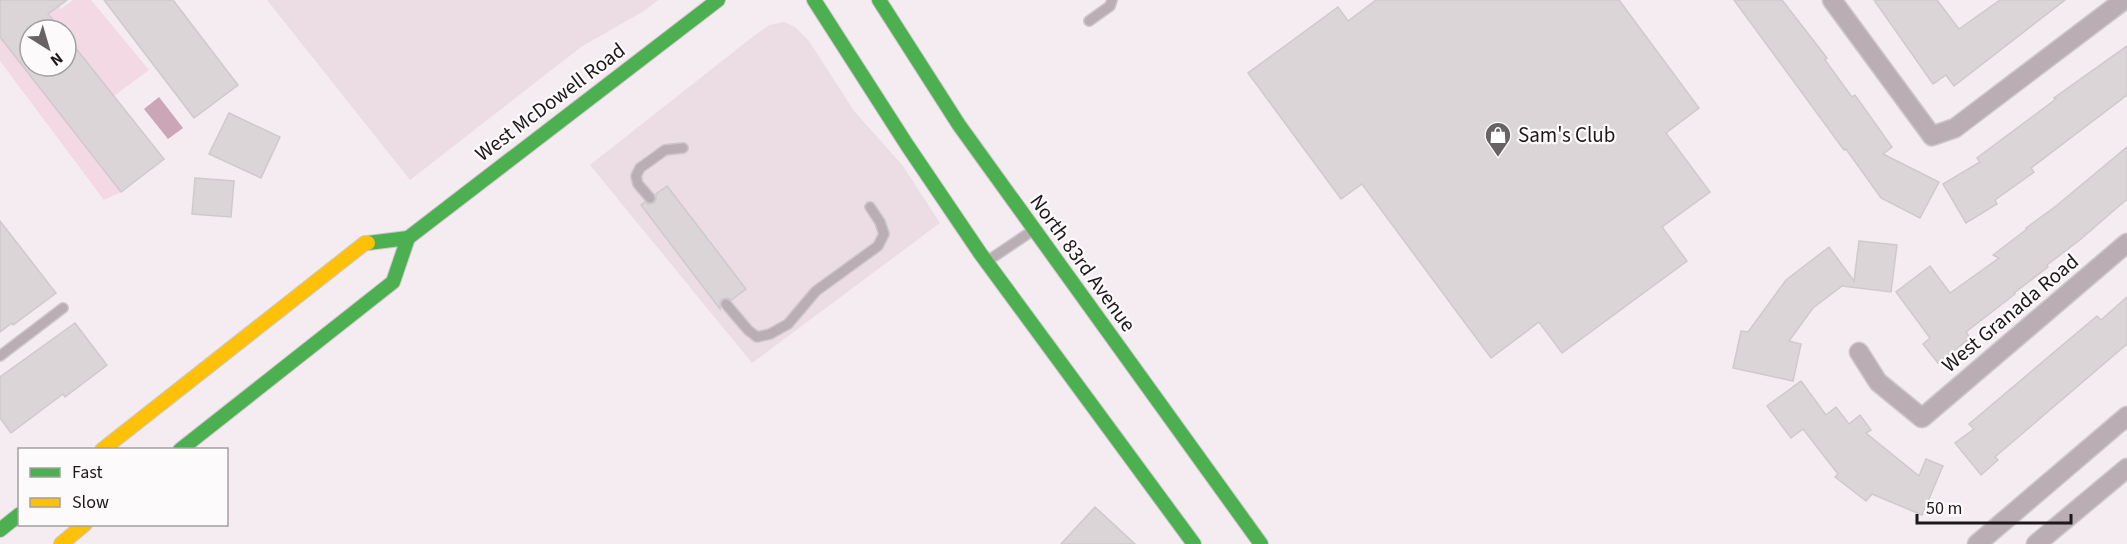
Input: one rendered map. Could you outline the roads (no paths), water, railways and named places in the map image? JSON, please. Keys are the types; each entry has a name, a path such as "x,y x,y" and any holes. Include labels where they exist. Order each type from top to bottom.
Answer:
{"main road":[{"name":"West McDowell Road","path":"408,238 718,0"},
{"path":"814,0 895,126 987,261 1194,544"},
{"name":"North 83rd Avenue","path":"879,0 959,125 1261,544"},
{"path":"105,448 364,243 408,238 393,282 183,448"},
{"path":"0,530 18,516"},
{"path":"61,544 84,526"}],"street":[{"path":"1832,0 1932,136 1955,128 2124,0"},
{"name":"West Granada Road","path":"1859,352 1878,382 1922,418 2127,243"},
{"path":"1977,544 2127,416"},
{"path":"2036,544 2127,468"}],"lane":[{"path":"1089,21 1110,6 1112,0"},
{"path":"650,198 638,184 636,176 640,168 665,150 683,148"},
{"path":"726,304 757,337 770,334 788,324 816,291 878,246 884,234 880,222 870,207"},
{"path":"987,261 1033,230"},
{"path":"0,356 63,308"}],"place":[{"name":"Sam's Club","path":"1498,158"}]}
